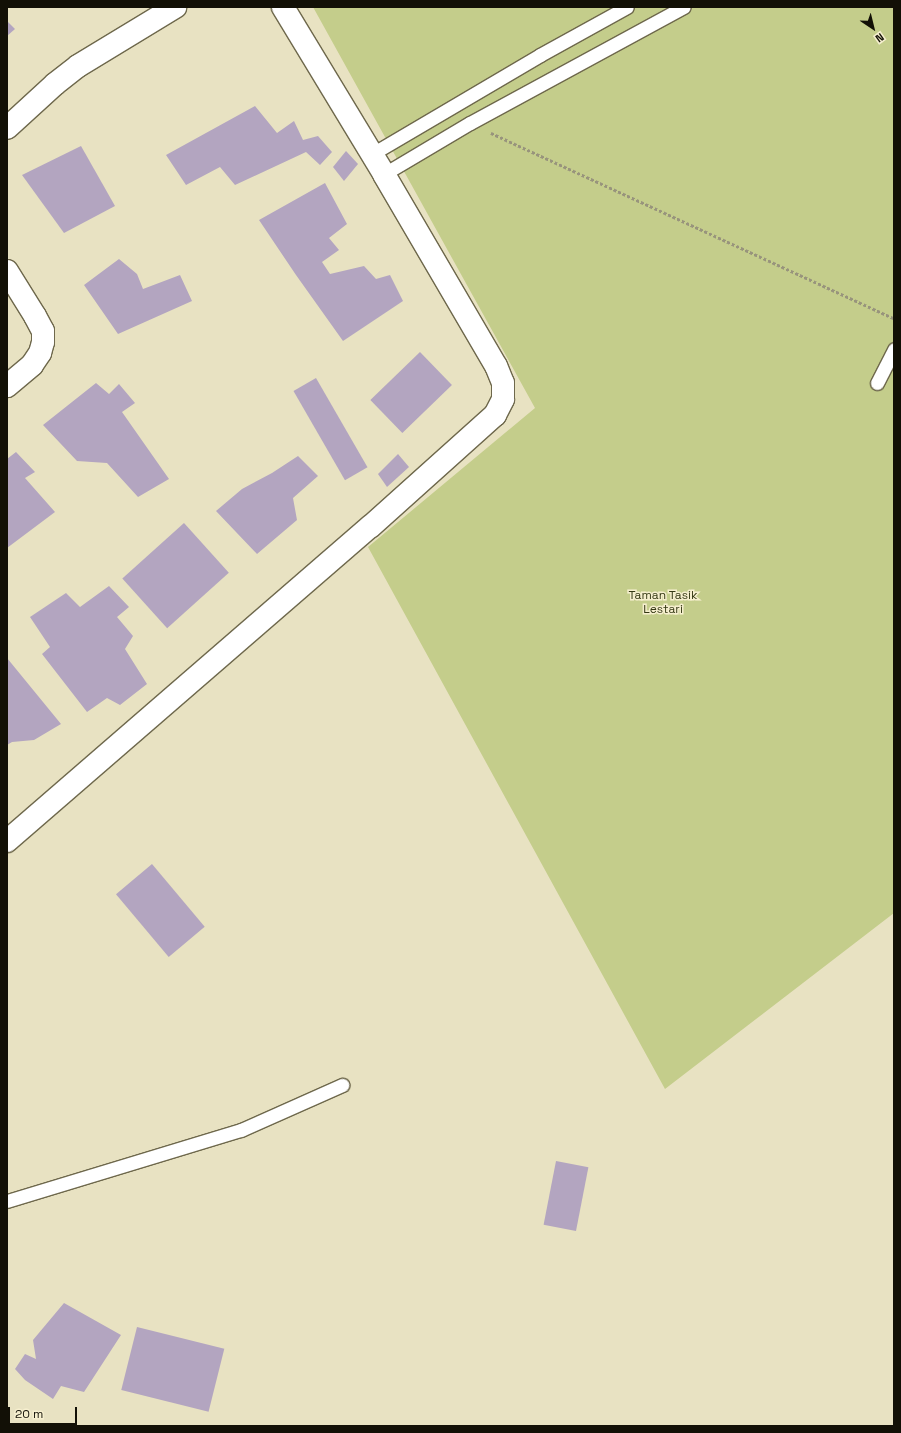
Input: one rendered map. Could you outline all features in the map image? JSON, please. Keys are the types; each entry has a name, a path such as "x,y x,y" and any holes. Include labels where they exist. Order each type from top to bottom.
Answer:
{"street":[{"path":"7,128 55,84 78,66 175,7"},
{"path":"7,841 370,526 495,415 503,399 503,383 496,366 384,174 283,7"},
{"path":"7,271 43,331 43,342 40,353 32,364 7,386"}],"lane":[{"path":"372,154 540,55 627,7"},
{"path":"384,174 470,123 684,7"},
{"path":"877,383 894,349"},
{"path":"7,1201 241,1130 342,1085"}],"path":[{"path":"470,123 894,318"}],"green space":[{"name":"Taman Tasik Lestari","path":"313,7 894,7 894,913 665,1089 368,547 535,408"}],"building":[{"path":"7,21 15,29 7,36"},
{"path":"255,106 277,133 294,121 303,140 318,136 332,152 320,165 306,152 235,185 220,167 186,185 166,155"},
{"path":"81,146 115,206 64,233 22,175"},
{"path":"346,151 358,164 344,181 333,167"},
{"path":"325,183 347,224 329,238 339,250 322,262 330,274 364,266 376,279 390,275 403,301 343,341 259,220"},
{"path":"119,259 137,274 143,289 180,275 192,301 118,334 84,285"},
{"path":"420,352 452,385 402,433 370,400"},
{"path":"316,378 368,467 345,480 293,391"},
{"path":"96,383 109,394 119,384 135,403 122,412 169,479 138,497 107,463 77,461 43,425"},
{"path":"16,452 35,472 25,478 55,512 7,548 7,459"},
{"path":"398,454 409,467 387,487 378,474"},
{"path":"298,456 318,476 293,498 297,520 257,554 216,511 242,489 272,473"},
{"path":"184,523 229,573 167,628 122,579"},
{"path":"109,586 129,607 117,617 133,636 125,649 147,684 120,705 107,698 87,712 42,654 50,647 30,617 66,593 80,607"},
{"path":"7,658 61,724 34,740 12,742 7,745"},
{"path":"152,864 205,927 169,957 116,894"},
{"path":"556,1161 588,1167 576,1231 544,1225"},
{"path":"64,1303 121,1335 84,1392 61,1386 53,1399 25,1380 15,1369 25,1354 36,1359 33,1340"},
{"path":"137,1327 224,1349 209,1412 121,1390"}]}
